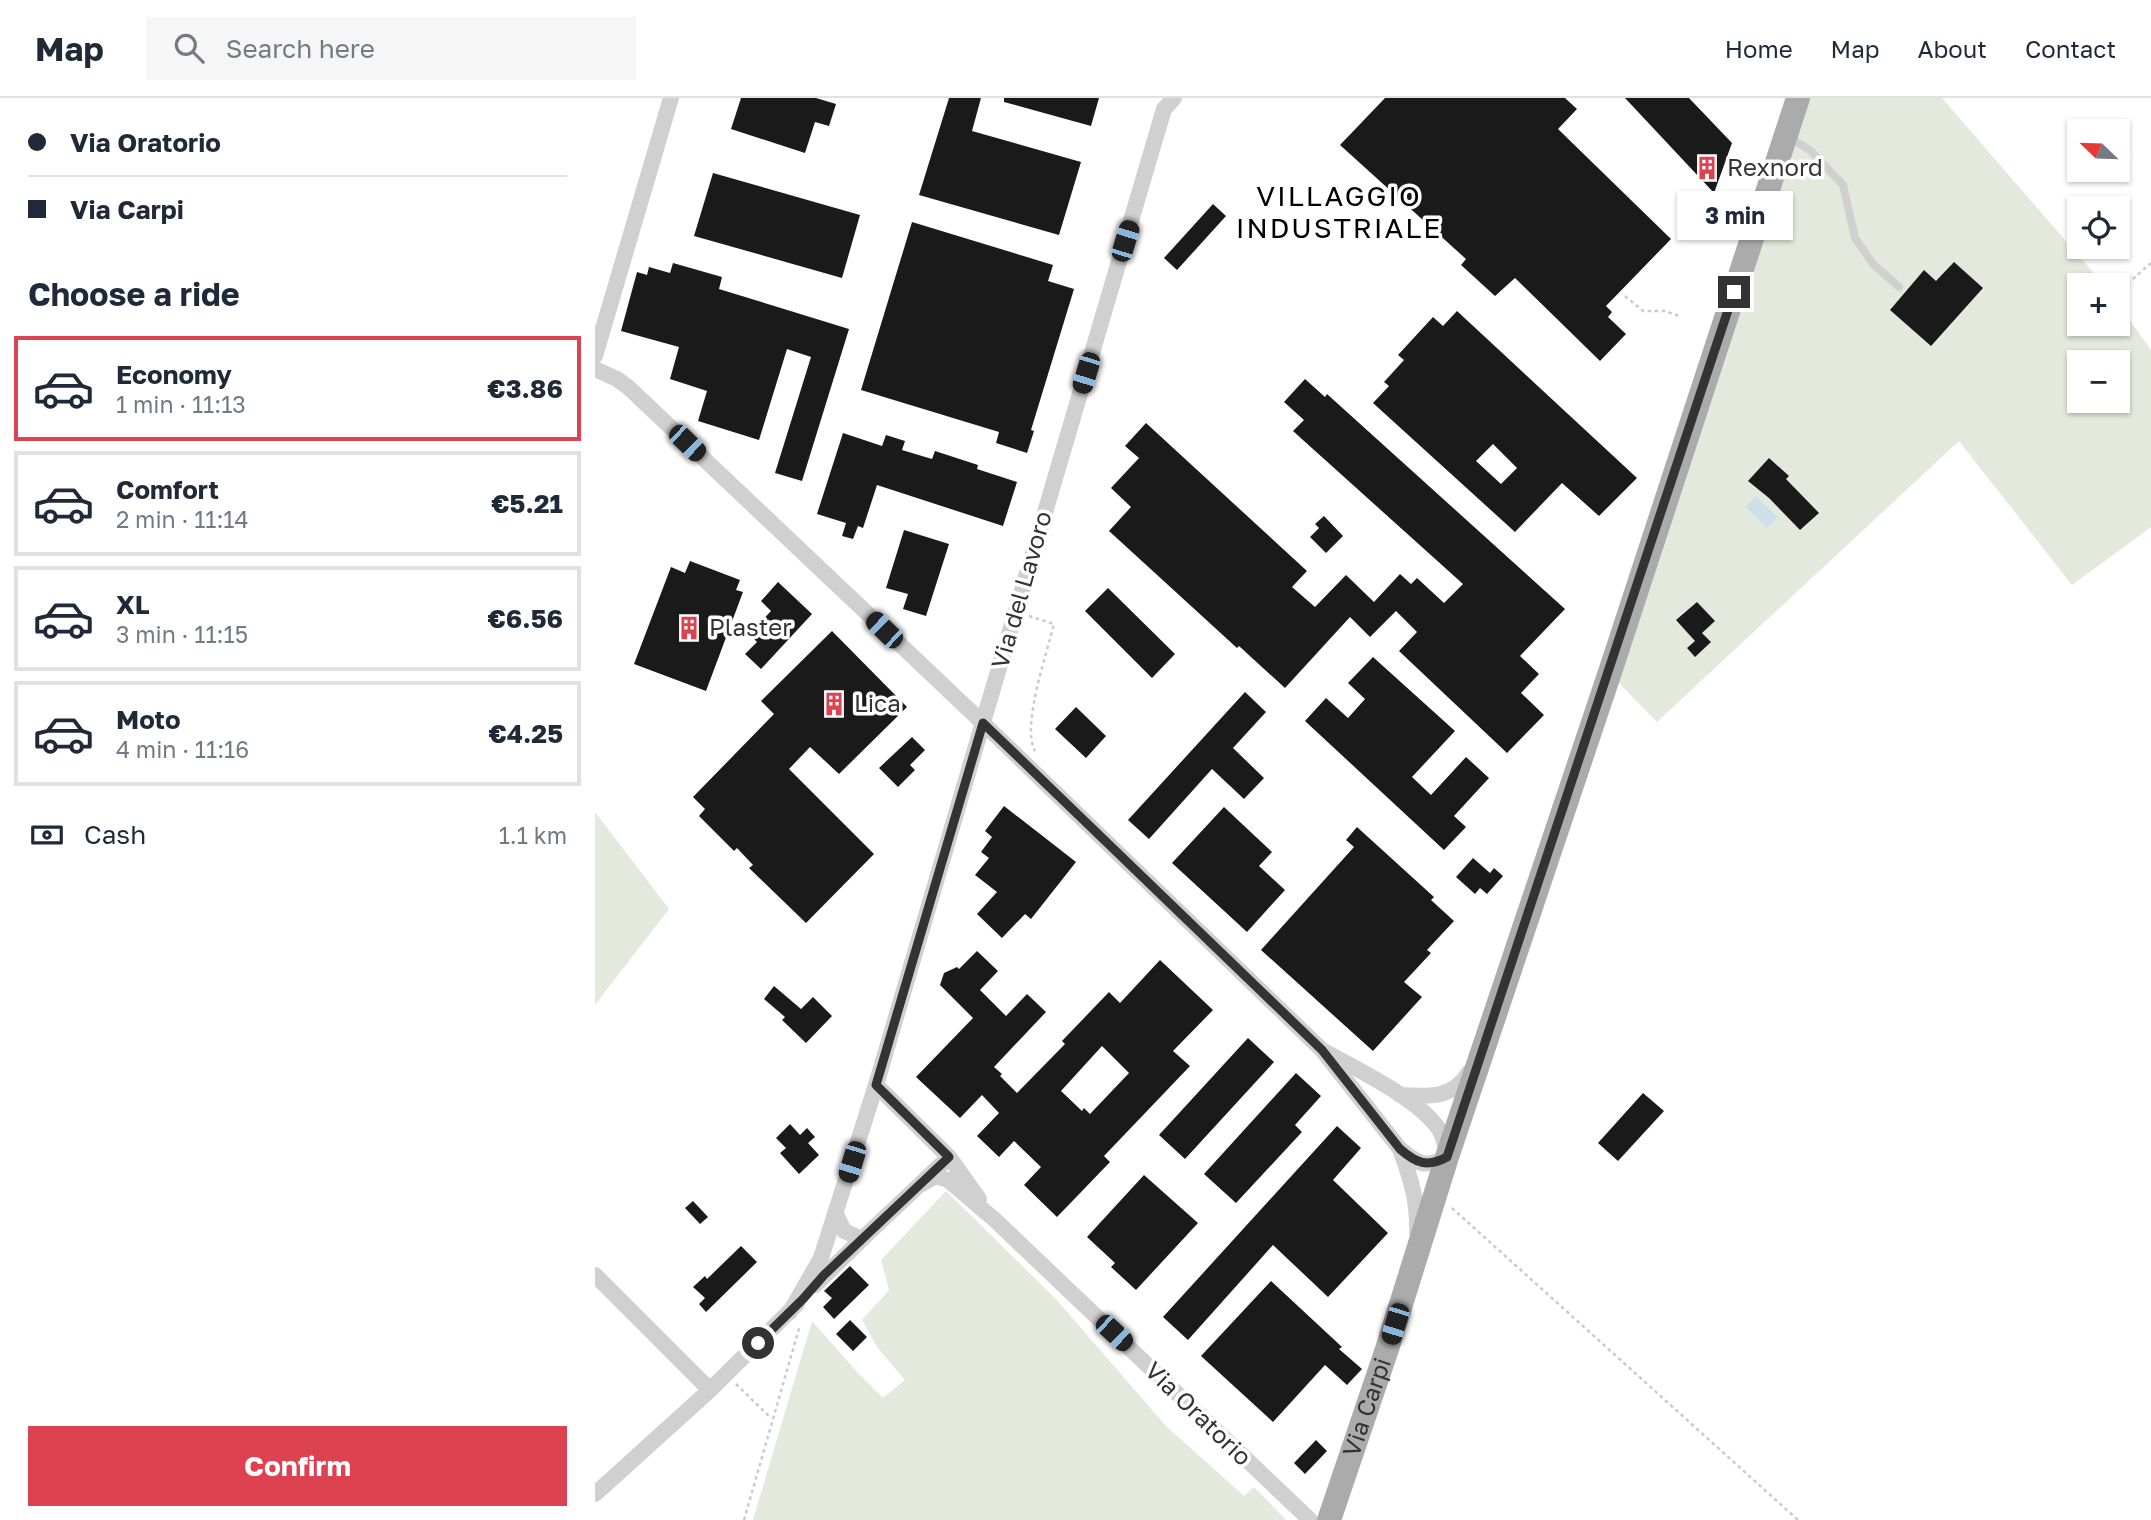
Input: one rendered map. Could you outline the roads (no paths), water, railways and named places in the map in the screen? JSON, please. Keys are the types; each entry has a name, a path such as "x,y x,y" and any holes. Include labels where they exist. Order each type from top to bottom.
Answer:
{"main road":[{"name":"Via Carpi","path":"1329,1520 1798,98"}],"street":[{"path":"595,356 671,98"},
{"name":"Via del Lavoro","path":"876,1085 1164,109 1174,98"},
{"path":"595,369 628,387 983,723 1322,1050 1400,1149 1412,1160 1424,1165 1434,1164 1447,1157 1444,1138 1439,1128 1400,1095 1322,1050"},
{"path":"1400,1095 1431,1096 1455,1089 1462,1084 1487,1040"},
{"path":"795,1317 821,1258 876,1085"},
{"name":"Via Oratorio","path":"876,1085 949,1157 995,1220"},
{"path":"1400,1149 1413,1185 1417,1212 1417,1250"},
{"path":"595,1494 726,1375 795,1317 824,1275 949,1157"},
{"name":"Via Oratorio","path":"918,1186 936,1177 948,1180 995,1220 1310,1520"},
{"path":"836,1214 844,1231 862,1239"},
{"path":"595,1275 710,1390"}],"lane":[{"path":"1786,135 1811,151 1843,186 1855,238 1873,264 1899,287"}],"water":[{"path":"1756,496 1778,517 1767,528 1746,507"}],"place":[{"name":"Rexnord","path":"1707,168"},
{"name":"Plaster","path":"689,628"},
{"name":"Lica","path":"834,704"}],"district":[{"name":"VILLAGGIO INDUSTRIALE","path":"1339,212"}]}
